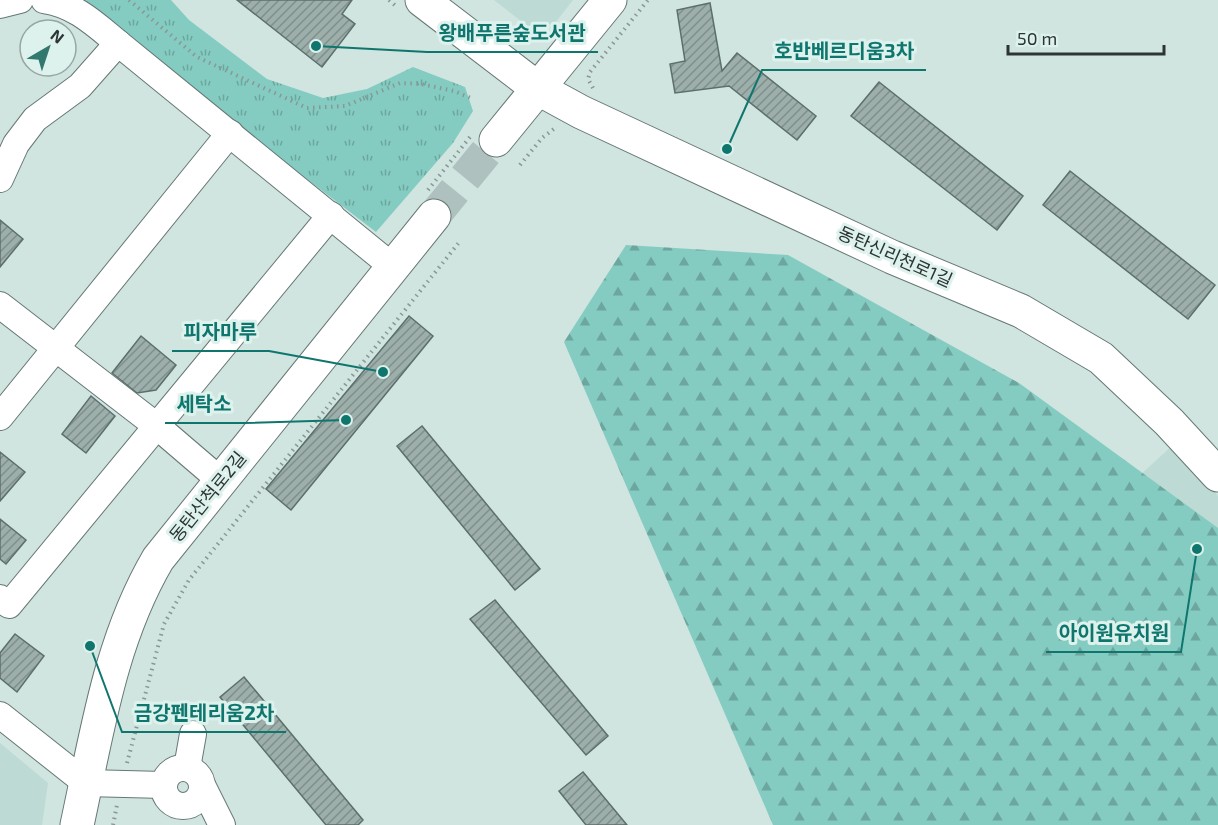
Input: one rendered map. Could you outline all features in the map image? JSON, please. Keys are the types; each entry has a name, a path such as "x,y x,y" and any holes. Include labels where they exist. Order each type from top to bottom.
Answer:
{"street":[{"path":"0,5 20,0"},
{"path":"44,0 61,2 86,17 393,267"},
{"name":"동탄신리천로1길","path":"422,0 537,88 642,143 892,257 1021,311 1101,358 1169,422 1218,475"},
{"path":"496,140 610,0"},
{"path":"0,179 16,144 35,119 80,87 118,43"},
{"path":"0,417 230,133"},
{"path":"0,597 9,605 331,215"},
{"name":"동탄산척로2길","path":"76,825 117,649 143,585 158,559 434,216"},
{"path":"0,305 57,346 221,481"},
{"path":"0,715 86,783 164,785 166,779 175,770 193,787 222,825"},
{"path":"193,734 193,787"}],"path":[{"path":"129,0 197,57 307,108 345,106 400,83 421,84 454,91 473,99"},
{"path":"597,94 588,79 590,72 648,0"},
{"path":"520,165 551,129 566,129"},
{"path":"113,825 164,624 189,580 461,240"}],"shaded area":[{"path":"494,0 573,0 555,23 530,28"},
{"path":"1174,444 1218,496 1218,602 1126,488"},
{"path":"0,743 48,783 42,825 0,825"}],"green space":[{"path":"73,0 171,0 189,20 267,79 323,98 367,89 413,67 465,87 473,111 453,143 376,232"},
{"path":"626,245 788,255 1019,383 1218,528 1218,825 773,825 564,342"}],"building":[{"path":"237,0 352,0 342,14 355,24 322,67"},
{"path":"710,3 722,71 737,53 816,116 797,140 729,86 675,93 670,64 685,61 677,10"},
{"path":"879,82 1023,196 997,230 851,116"},
{"path":"1070,171 1215,285 1188,319 1043,205"},
{"path":"0,220 23,239 0,267"},
{"path":"409,316 433,336 291,510 266,489"},
{"path":"141,336 176,365 156,390 137,393 112,373"},
{"path":"91,396 115,416 86,453 62,434"},
{"path":"422,426 540,569 515,590 397,446"},
{"path":"0,452 25,472 0,501"},
{"path":"0,519 26,540 6,564 0,559"},
{"path":"495,600 608,736 586,755 470,619"},
{"path":"15,634 44,656 17,692 0,678 0,653"},
{"path":"244,677 363,820 358,825 326,825 220,697"},
{"path":"583,772 627,825 586,825 559,791"}],"tunnel":[{"path":"434,216 496,140"}],"place":[{"name":"왕배푸른숲도서관","path":"316,46"},
{"name":"호반베르디움3차","path":"727,149"},
{"name":"피자마루","path":"383,372"},
{"name":"세탁소","path":"346,420"},
{"name":"아이원유치원","path":"1197,549"},
{"name":"금강펜테리움2차","path":"90,646"}]}
